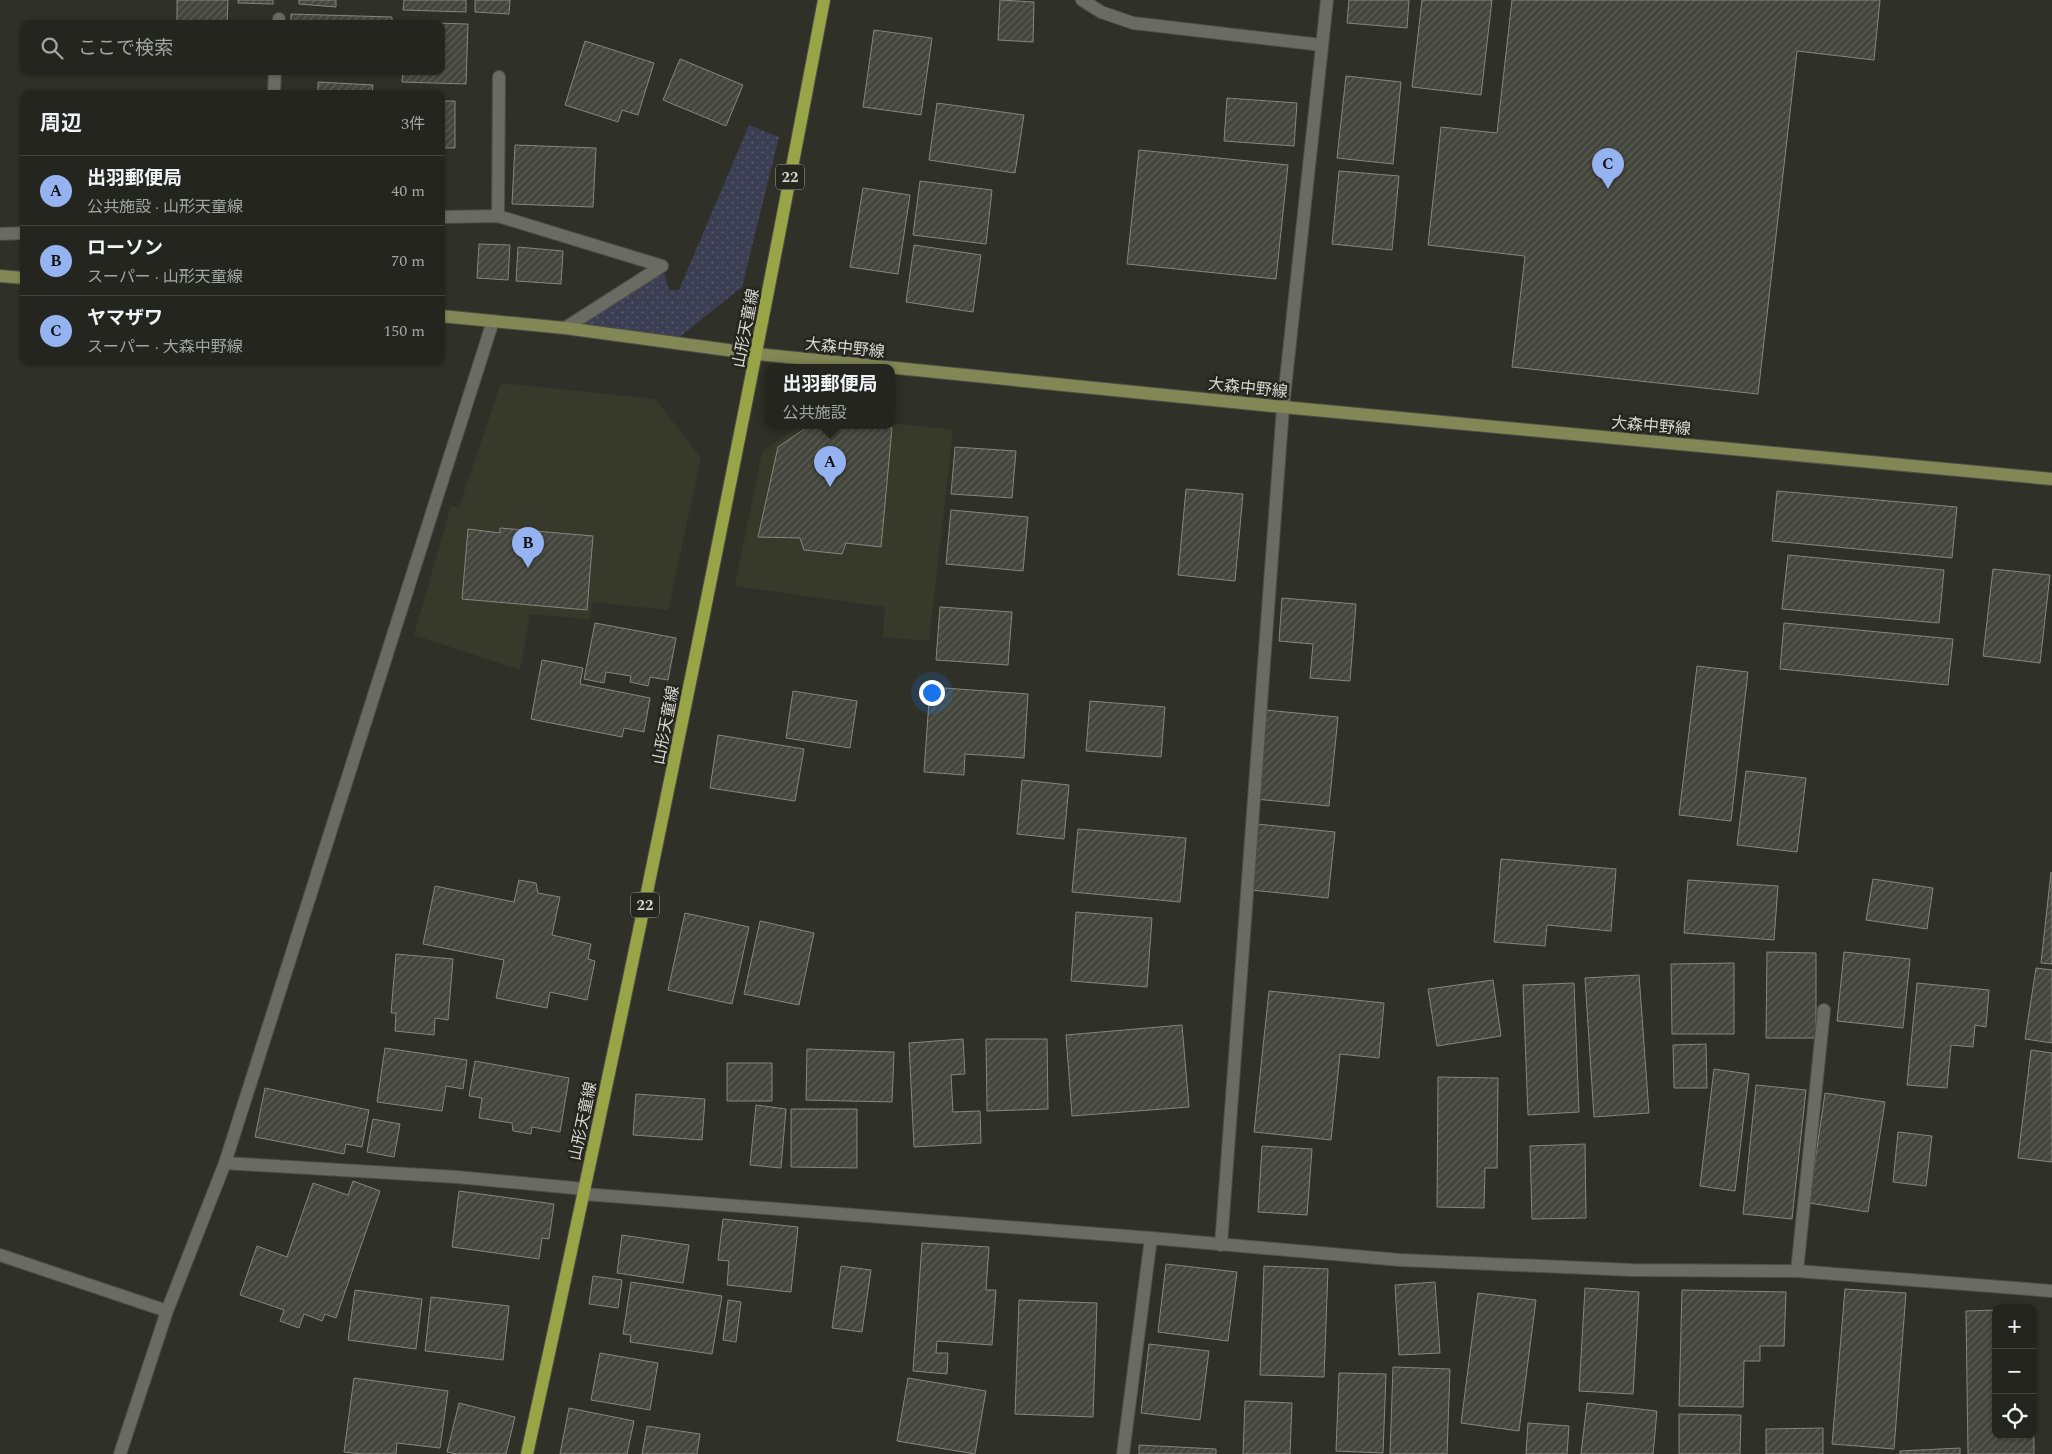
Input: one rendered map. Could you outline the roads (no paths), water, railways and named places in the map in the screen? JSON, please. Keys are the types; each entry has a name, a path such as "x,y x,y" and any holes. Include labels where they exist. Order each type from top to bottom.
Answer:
{"main road":[{"name":"山形天童線","path":"527,1454 662,822 757,354 824,0"},
{"path":"0,276 20,278"},
{"name":"大森中野線","path":"445,316 565,328 757,354 854,364"},
{"name":"大森中野線","path":"895,368 1283,408 2052,479"}],"street":[{"path":"1082,0 1101,12 1133,22 1322,45"},
{"path":"1221,1245 1283,408 1327,0"},
{"path":"274,90 275,75"},
{"path":"498,216 499,77"},
{"path":"445,217 498,216 662,266 565,328"},
{"path":"0,234 20,233"},
{"path":"120,1454 168,1311 224,1163 493,321"},
{"path":"1797,1271 1824,1010"},
{"path":"224,1163 457,1177 584,1191 1400,1260 1632,1270 1797,1271 2052,1291"},
{"path":"1123,1454 1151,1238"},
{"path":"0,1255 168,1311"}],"place":[{"name":"ヤマザワ","path":"1608,189"},
{"name":"出羽郵便局","path":"830,487"},
{"name":"ローソン","path":"528,568"}]}
